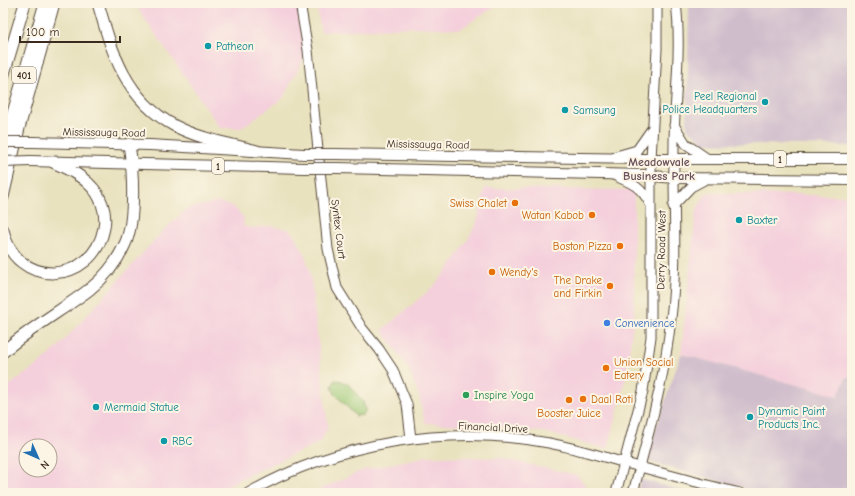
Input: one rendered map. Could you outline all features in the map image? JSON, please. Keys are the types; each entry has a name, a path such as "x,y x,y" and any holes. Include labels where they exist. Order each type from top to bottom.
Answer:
{"highway":[{"name":"401","path":"3,77 25,3"},
{"name":"401","path":"3,147 45,3"},
{"path":"3,197 19,128 54,3"},
{"path":"98,3 110,48 122,73 137,94 154,112 176,126 206,138 258,151"},
{"path":"3,352 42,321 90,289 112,267 126,243 130,219 132,164 129,144"},
{"path":"3,230 14,255 31,269 58,273 79,266 92,255 102,238 106,218 101,199 90,184 77,174 53,162"}],"main road":[{"name":"Syntex Court","path":"300,3 308,50 328,249 337,288 362,328 379,348 393,370 407,404 412,439"},
{"name":"Derry Road West","path":"616,493 643,390 651,337 650,204 657,3"},
{"name":"Derry Road West","path":"633,493 659,395 672,316 674,245 674,125 677,49 676,3"},
{"path":"674,125 686,144 708,159"},
{"path":"602,158 623,155 637,150 653,127"},
{"name":"Mississauga Road","path":"3,142 129,144 304,154 651,159 852,159"},
{"name":"1","path":"3,162 30,161 337,168 651,176 674,178 710,177 852,180"},
{"path":"613,176 637,186 650,204"},
{"path":"674,206 691,186 710,177"},
{"name":"Financial Drive","path":"248,493 289,472 353,450 412,439 491,437 529,440 550,444 740,493"}],"shaded area":[{"path":"134,3 300,3 308,50 283,98 241,128 220,128"},
{"path":"316,3 501,3 460,29 412,27 321,32"},
{"path":"689,3 852,3 852,146 704,143 687,128"},
{"path":"485,188 634,190 634,315 626,377 608,449 543,432 484,426 425,423 419,396 408,368 382,330 432,288 449,268 466,243 477,222"},
{"path":"706,193 852,196 852,378 846,377 838,396 681,354 696,211"},
{"path":"218,202 233,206 244,218 243,226 250,228 270,226 288,229 293,233 303,250 310,271 328,427 320,442 238,480 217,493 3,493 3,390 43,361 58,347 161,233 188,208"},
{"path":"681,354 838,396 846,377 852,378 852,493 764,493 645,461"},
{"path":"427,456 501,458 577,475 591,493 312,493 363,470"},
{"path":"640,479 691,493 638,493"}],"green space":[{"path":"335,380 346,382 364,403 363,404 366,409 363,415 356,416 335,394 332,387"}],"place":[{"name":"Patheon","path":"208,46"},
{"name":"Peel Regional Police Headquarters","path":"765,102"},
{"name":"Samsung","path":"565,110"},
{"name":"Swiss Chalet","path":"515,203"},
{"name":"Watan Kabob","path":"592,215"},
{"name":"Baxter","path":"739,220"},
{"name":"Boston Pizza","path":"620,246"},
{"name":"Wendy's","path":"492,272"},
{"name":"The Drake and Firkin","path":"610,286"},
{"name":"Convenience","path":"607,323"},
{"name":"Union Social Eatery","path":"606,368"},
{"name":"Inspire Yoga","path":"466,395"},
{"name":"Daal Roti","path":"583,399"},
{"name":"Booster Juice","path":"569,400"},
{"name":"Mermaid Statue","path":"96,407"},
{"name":"Dynamic Paint Products Inc.","path":"750,417"},
{"name":"RBC","path":"164,441"}],"district":[{"name":"Meadowvale Business Park","path":"659,169"}]}
